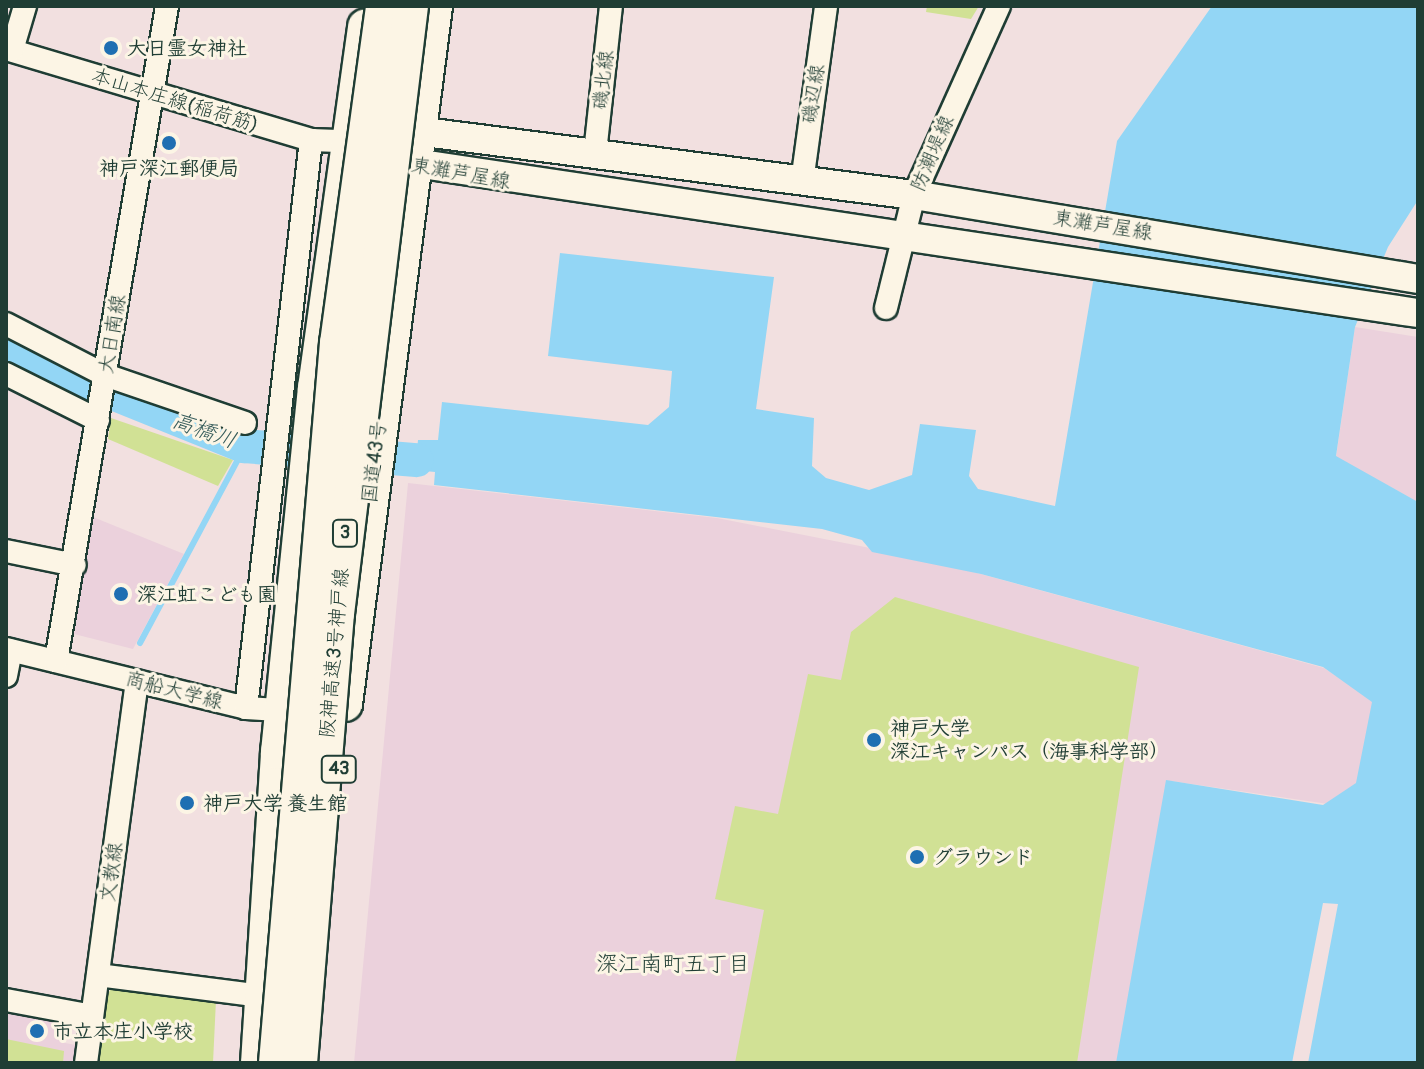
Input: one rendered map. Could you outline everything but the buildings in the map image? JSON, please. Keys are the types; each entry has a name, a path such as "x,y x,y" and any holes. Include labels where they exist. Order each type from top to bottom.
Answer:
{"highway":[{"path":"258,1063 283,709 310,433 345,141 368,6"},
{"name":"阪神高速3号神戸線","path":"276,1063 337,343 383,6"},
{"name":"阪神高速3号神戸線","path":"300,1063 340,582 411,6"},
{"name":"国道43号","path":"313,1063 343,719 411,166 435,6"}],"main road":[{"name":"東灘芦屋線","path":"345,141 417,125 1091,222 1418,279"},
{"name":"東灘芦屋線","path":"345,141 411,166 902,232 1418,313"}],"street":[{"path":"8,52 25,6"},
{"name":"大日南線","path":"56,661 75,565 150,93 167,6"},
{"name":"磯北線","path":"595,153 611,6"},
{"name":"磯辺線","path":"802,182 826,6"},
{"name":"防潮堤線","path":"886,308 902,232 914,195 999,6"},
{"name":"本山本庄線(稲荷筋)","path":"8,52 311,140 345,141"},
{"path":"246,708 311,140"},
{"path":"6,324 105,378 245,423"},
{"path":"6,374 98,418"},
{"path":"276,426 310,433"},
{"path":"6,551 75,565"},
{"path":"6,676 8,649"},
{"name":"商船大学線","path":"8,649 246,708 283,709 343,719"},
{"name":"文教線","path":"86,1063 137,681"},
{"path":"98,975 262,996"},
{"path":"6,1000 92,1016"}],"shaded area":[{"path":"1355,327 1418,337 1418,502 1336,457"},
{"name":"神戸大学 深江キャンパス（海事科学部）","path":"408,483 717,518 926,559 1324,668 1375,702 1359,782 1328,804 1171,781 1119,1063 354,1063"},
{"name":"深江虹こども園","path":"93,517 184,554 133,649 74,634"},
{"name":"市立本庄小学校","path":"6,1007 70,1019 65,1043 81,1046 79,1063 6,1063"}],"green space":[{"path":"927,6 979,6 971,19 926,12"},
{"path":"111,418 233,460 218,486 108,439"},
{"name":"グラウンド","path":"895,597 1139,667 1077,1063 735,1063 764,910 715,899 735,806 778,814 808,674 841,680 851,632"},
{"path":"114,985 216,1000 213,1063 98,1063 104,999"},
{"path":"6,1039 64,1051 63,1063 6,1063"}],"water":[{"path":"1212,6 1418,6 1418,200 1388,247 1355,327 1336,456 1418,502 1418,1063 1308,1063 1338,904 1323,903 1292,1063 1116,1063 1166,780 1323,805 1356,783 1372,702 1323,667 981,574 872,552 862,540 822,529 434,485 435,472 415,470 418,440 438,440 442,402 648,425 669,407 672,371 548,356 560,253 774,277 756,409 814,418 812,466 826,478 869,490 912,475 920,424 976,430 969,476 978,489 1055,506 1117,141"}],"waterway":[{"name":"高橋川","path":"6,350 244,446 416,460"},
{"path":"140,643 245,446"}],"place":[{"name":"大日霊女神社","path":"111,48"},
{"name":"神戸深江郵便局","path":"169,143"},
{"name":"深江虹こども園","path":"121,594"},
{"name":"神戸大学 深江キャンパス（海事科学部）","path":"874,740"},
{"name":"神戸大学 養生館","path":"187,803"},
{"name":"グラウンド","path":"917,857"},
{"name":"市立本庄小学校","path":"37,1031"}],"district":[{"name":"深江南町五丁目","path":"673,965"}]}
